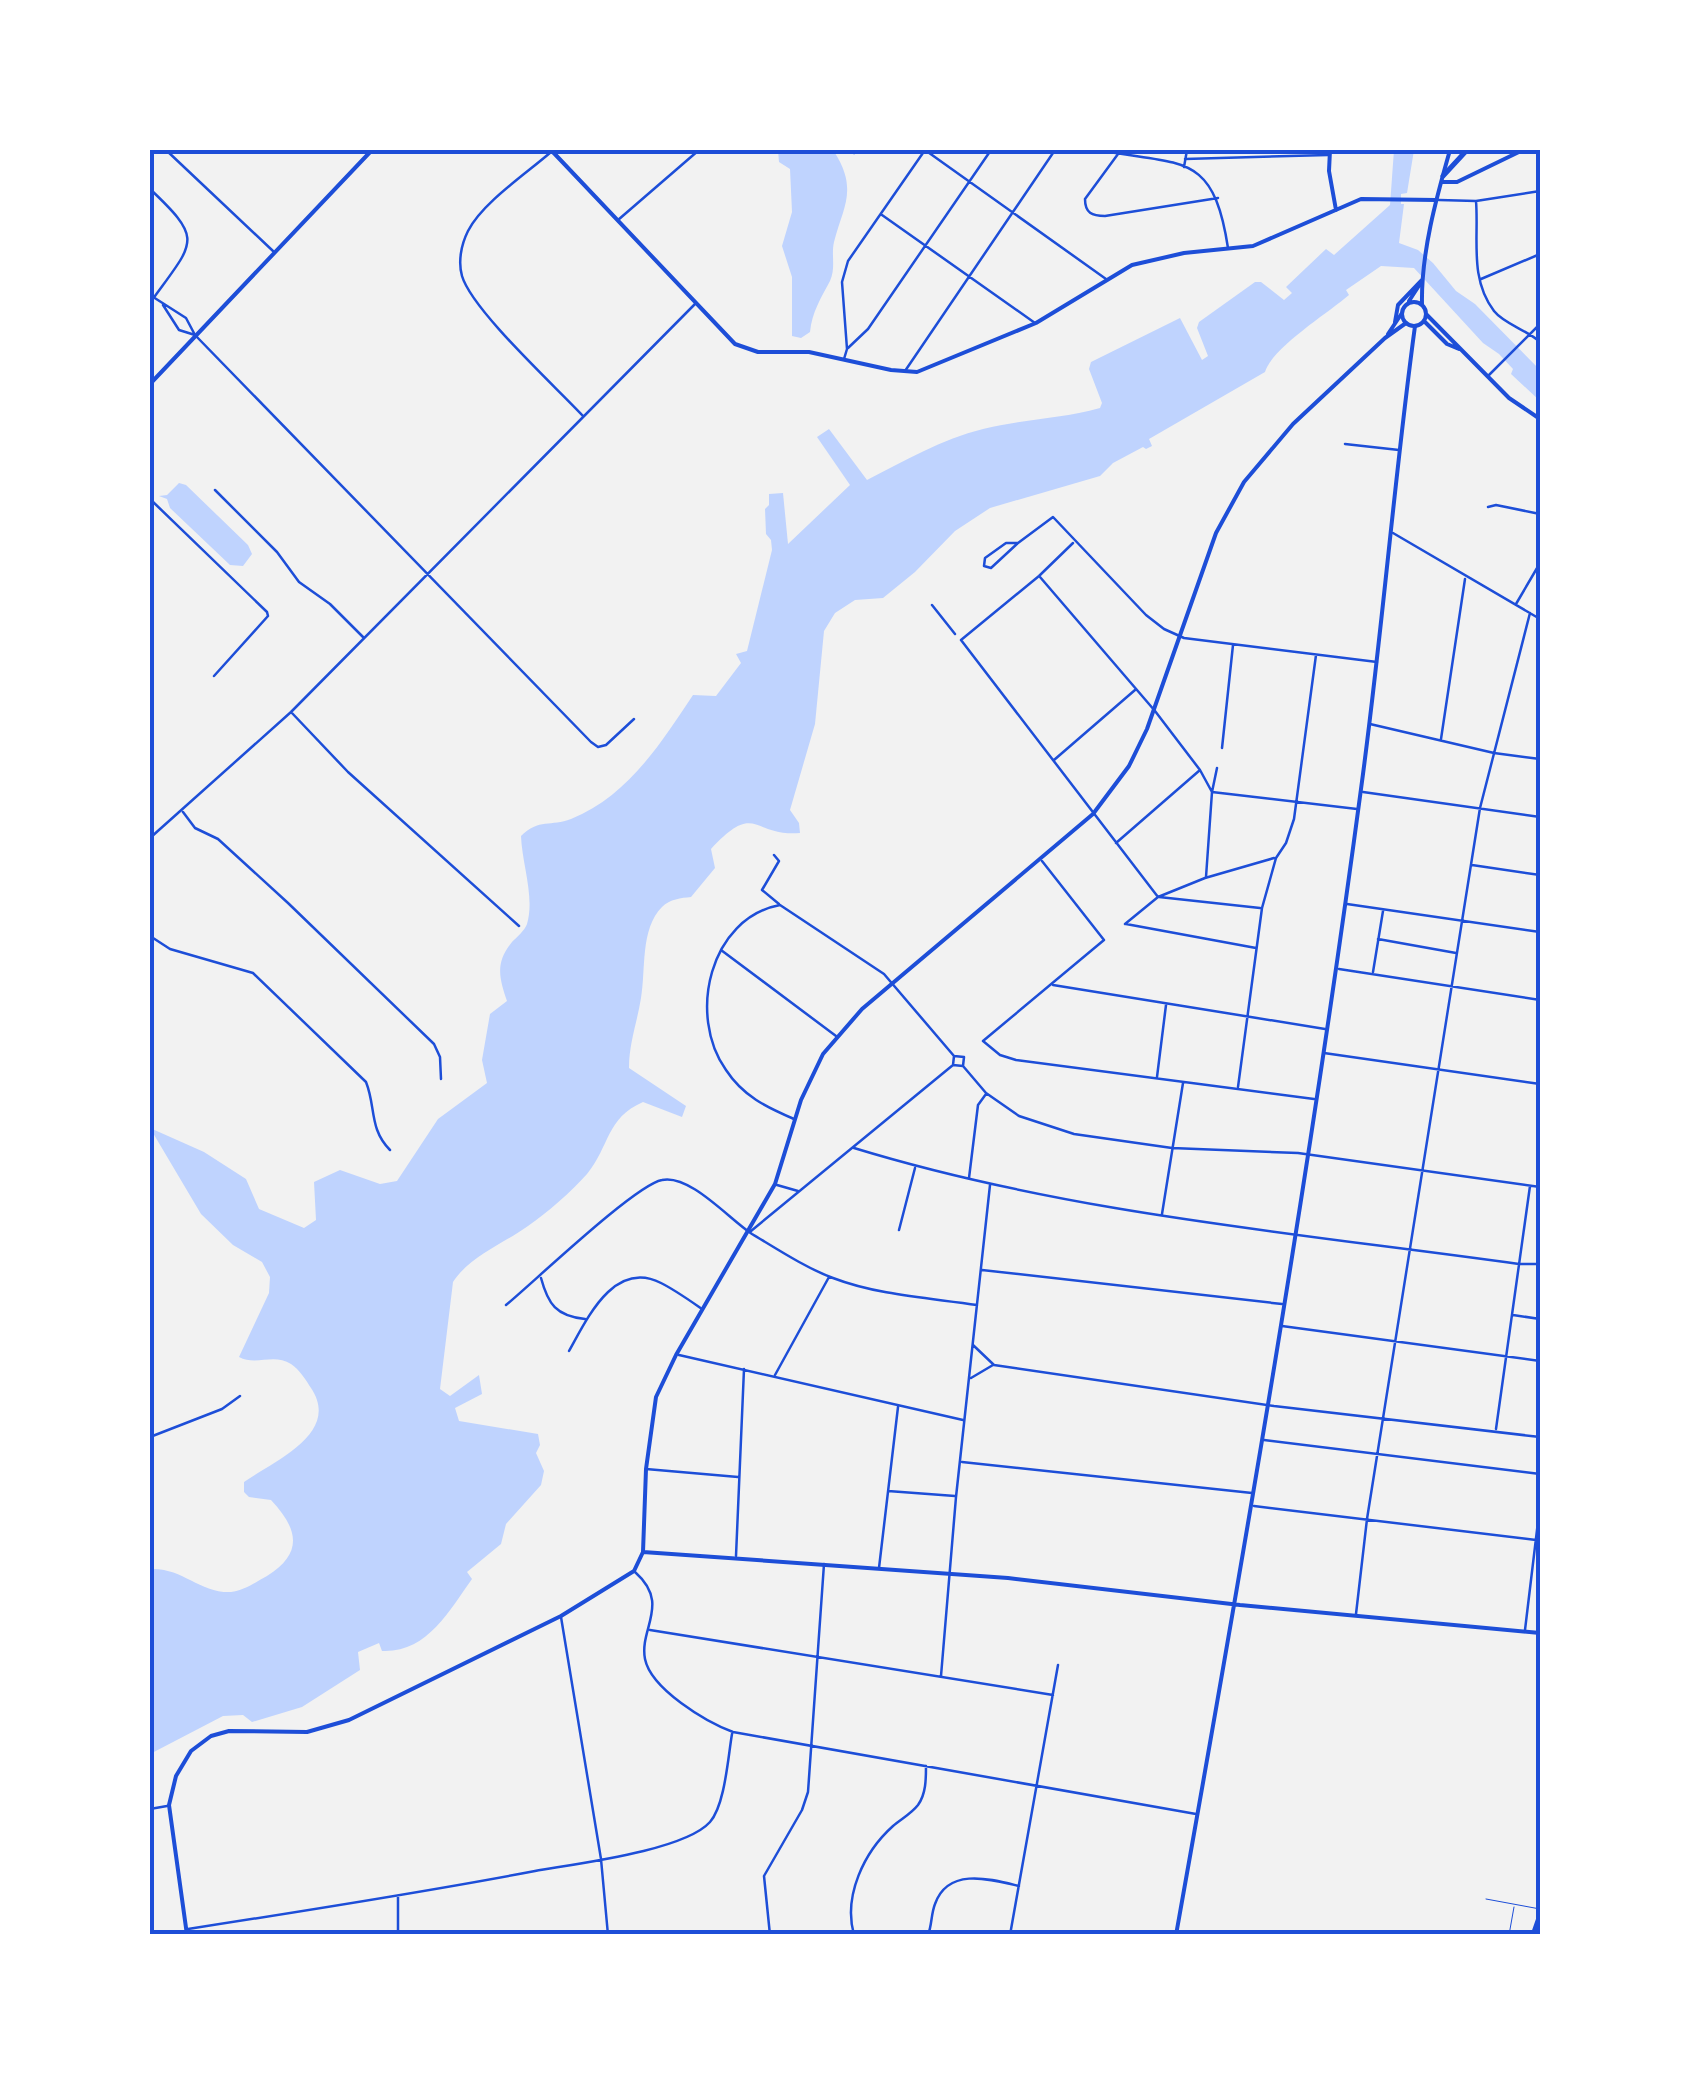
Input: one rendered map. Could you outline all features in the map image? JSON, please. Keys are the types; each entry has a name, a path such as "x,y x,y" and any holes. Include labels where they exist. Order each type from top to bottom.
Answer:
{"main road":[{"path":"1442,179 1468,150"},
{"path":"1533,1935 1540,1912"}],"street":[{"path":"166,150 274,252"},
{"path":"150,384 372,150"},
{"path":"584,417 481,308 461,273 462,246 475,221 552,150 735,344 763,352 810,352 904,372 938,365 1036,324 1145,262 1265,242 1361,199 1476,201 1540,190"},
{"path":"617,220 699,150"},
{"path":"844,358 847,349 843,274 848,261 925,150 1108,280"},
{"path":"847,349 868,329 991,150"},
{"path":"904,372 1055,150"},
{"path":"1099,150 1184,166 1200,174 1218,198 1229,250"},
{"path":"1184,166 1187,150"},
{"path":"1450,150 1422,279 1422,304 1426,314 1508,398 1540,419"},
{"path":"1442,179 1458,182 1524,150"},
{"path":"1185,159 1330,152 1336,210"},
{"path":"1118,154 1084,200 1092,214 1104,216 1218,198"},
{"path":"150,189 180,217 188,240 186,253 152,296 186,318 195,336 598,747 606,745 634,719"},
{"path":"1476,201 1479,279 1495,312 1540,342"},
{"path":"881,214 1036,324"},
{"path":"1479,279 1540,254"},
{"path":"1385,338 1422,279"},
{"path":"1395,322 1398,305 1422,279"},
{"path":"150,838 291,712 696,303"},
{"path":"162,304 175,326 184,334 195,336"},
{"path":"1407,304 1422,304"},
{"path":"1402,313 1406,323 1415,326 1424,322"},
{"path":"1424,322 1426,314"},
{"path":"1424,322 1448,344 1462,350"},
{"path":"733,1732 712,1820 673,1841 602,1859 187,1932 169,1805 183,1762 212,1736 229,1731 307,1732 326,1728 561,1616 634,1571 643,1552 646,1469 656,1397 676,1354 775,1184 816,1065 836,1036 892,983 1093,814 1129,766 1155,711 1216,533 1244,482 1293,424 1406,323"},
{"path":"1488,376 1540,324"},
{"path":"1176,1935 1252,1506 1336,968 1377,662 1415,326"},
{"path":"1346,444 1400,450"},
{"path":"214,490 276,552 299,582 330,604 364,638"},
{"path":"150,499 268,616 214,676"},
{"path":"1488,506 1540,514"},
{"path":"1018,543 1006,543 986,558 984,566 991,568 1054,517 1155,624 1179,636 1377,662"},
{"path":"1392,532 1540,619"},
{"path":"1074,542 961,640 1158,897 1262,908"},
{"path":"1515,605 1540,563"},
{"path":"1039,576 1155,711 1212,792"},
{"path":"1441,741 1466,576"},
{"path":"932,606 955,634"},
{"path":"1356,1616 1367,1519 1480,808 1530,613"},
{"path":"1222,748 1233,644"},
{"path":"1238,1088 1262,908 1276,858 1291,830 1316,655"},
{"path":"1053,761 1136,690"},
{"path":"291,712 348,772 519,926"},
{"path":"1369,724 1494,753 1540,759"},
{"path":"1206,878 1217,768"},
{"path":"1115,844 1200,770"},
{"path":"1212,792 1358,809"},
{"path":"1361,792 1540,816"},
{"path":"182,811 195,828 218,838 288,902 434,1044 440,1057 440,1078"},
{"path":"774,855 779,861 762,890 892,983 954,1056 964,1057 963,1066 986,1093 1019,1116 1050,1129 1172,1148 1307,1154 1540,1187"},
{"path":"1258,949 1125,924 1158,897 1276,858"},
{"path":"1041,859 1104,940 984,1041 995,1052 1008,1058 1316,1100"},
{"path":"1471,865 1540,875"},
{"path":"780,904 747,917 721,950 708,987 708,1026 723,1066 748,1095 795,1119"},
{"path":"1345,904 1540,932"},
{"path":"1372,974 1383,910"},
{"path":"150,936 170,949 240,967 262,980 366,1082 372,1102 372,1124 390,1150"},
{"path":"1378,939 1456,953"},
{"path":"721,950 836,1036"},
{"path":"1336,968 1540,1000"},
{"path":"1053,985 1326,1029"},
{"path":"1157,1078 1166,1003"},
{"path":"1323,1052 1540,1084"},
{"path":"953,1066 954,1056"},
{"path":"750,1232 953,1066 963,1066"},
{"path":"1162,1215 1183,1082"},
{"path":"969,1179 978,1105 986,1093"},
{"path":"854,1148 990,1185 1162,1215 1540,1264"},
{"path":"899,1230 915,1166"},
{"path":"506,1305 604,1220 661,1180 676,1180 693,1188 750,1232 829,1277 977,1305"},
{"path":"775,1184 800,1192"},
{"path":"941,1676 948,1573 990,1185"},
{"path":"1496,1431 1530,1186"},
{"path":"982,1270 1283,1304"},
{"path":"540,1276 553,1308 570,1318 587,1320"},
{"path":"569,1352 587,1320 620,1281 639,1277 660,1282 703,1309"},
{"path":"775,1376 829,1277"},
{"path":"1513,1315 1540,1319"},
{"path":"1280,1326 1540,1361"},
{"path":"973,1346 994,1365 1540,1438"},
{"path":"676,1354 965,1420"},
{"path":"971,1378 994,1365"},
{"path":"736,1558 744,1369"},
{"path":"150,1437 222,1409 240,1396"},
{"path":"879,1570 898,1404"},
{"path":"1262,1440 1540,1474"},
{"path":"960,1461 1254,1493"},
{"path":"646,1469 739,1477"},
{"path":"887,1491 956,1496"},
{"path":"1252,1506 1536,1540"},
{"path":"1525,1631 1540,1506"},
{"path":"643,1552 948,1573 1540,1633"},
{"path":"770,1935 764,1876 806,1803 824,1564"},
{"path":"634,1571 650,1592 652,1616 644,1656 651,1675 708,1722 733,1732 1198,1814"},
{"path":"561,1616 602,1859 608,1935"},
{"path":"650,1630 1053,1696"},
{"path":"1010,1935 1058,1665"},
{"path":"854,1935 852,1906 860,1872 884,1836 919,1803 925,1789 926,1765"},
{"path":"150,1809 169,1805"},
{"path":"928,1935 935,1902 956,1880 980,1878 1020,1886"},
{"path":"398,1897 398,1935"}],"lane":[{"path":"1486,1900 1540,1912"},
{"path":"1509,1935 1515,1904"}],"water":[{"path":"778,150 835,153 846,178 832,276 810,332 801,338 792,336 792,277 782,246 792,212 790,169 779,162"},
{"path":"1394,150 1414,150 1407,193 1401,194 1404,204 1399,243 1418,250 1433,263 1456,291 1475,304 1540,370 1540,401 1414,268 1381,266 1346,290 1349,295 1278,352 1265,372 1149,439 1152,446 1113,463 1100,476 990,508 955,531 883,598 855,600 835,613 824,631 815,724 790,810 799,823 800,833 746,823 737,826 711,849 715,868 691,897 665,904 650,927 629,1068 686,1106 682,1117 643,1102 631,1109 615,1124 594,1164 574,1188 536,1220 478,1258 453,1282 440,1389 450,1396 479,1375 482,1394 455,1408 459,1421 538,1434 540,1445 536,1453 544,1471 541,1485 506,1524 501,1544 467,1572 472,1579 424,1638 398,1650 382,1651 379,1643 358,1652 360,1670 302,1707 252,1722 243,1715 223,1716 150,1754 150,1569 172,1572 209,1589 231,1592 279,1567 291,1550 292,1531 271,1500 249,1497 244,1492 244,1482 301,1444 318,1419 318,1404 307,1382 291,1364 239,1357 269,1293 270,1277 262,1262 233,1245 201,1214 150,1128 204,1152 246,1179 259,1209 304,1228 316,1220 314,1182 340,1170 380,1184 397,1181 438,1119 487,1083 482,1060 490,1014 507,1001 501,964 526,926 529,914 521,836 539,825 571,819 610,797 641,766 693,695 716,696 741,663 736,654 747,651 772,550 766,534 769,494 783,493 788,544 850,485 817,437 829,429 867,480 968,433 1100,408 1102,403 1089,369 1091,362 1180,318 1202,360 1208,356 1197,328 1199,322 1255,282 1261,282 1284,300 1292,293 1286,287 1326,249 1334,255 1390,205"},
{"path":"179,483 186,485 248,545 252,554 243,566 230,565 170,508 167,499 159,496 167,495"}]}
